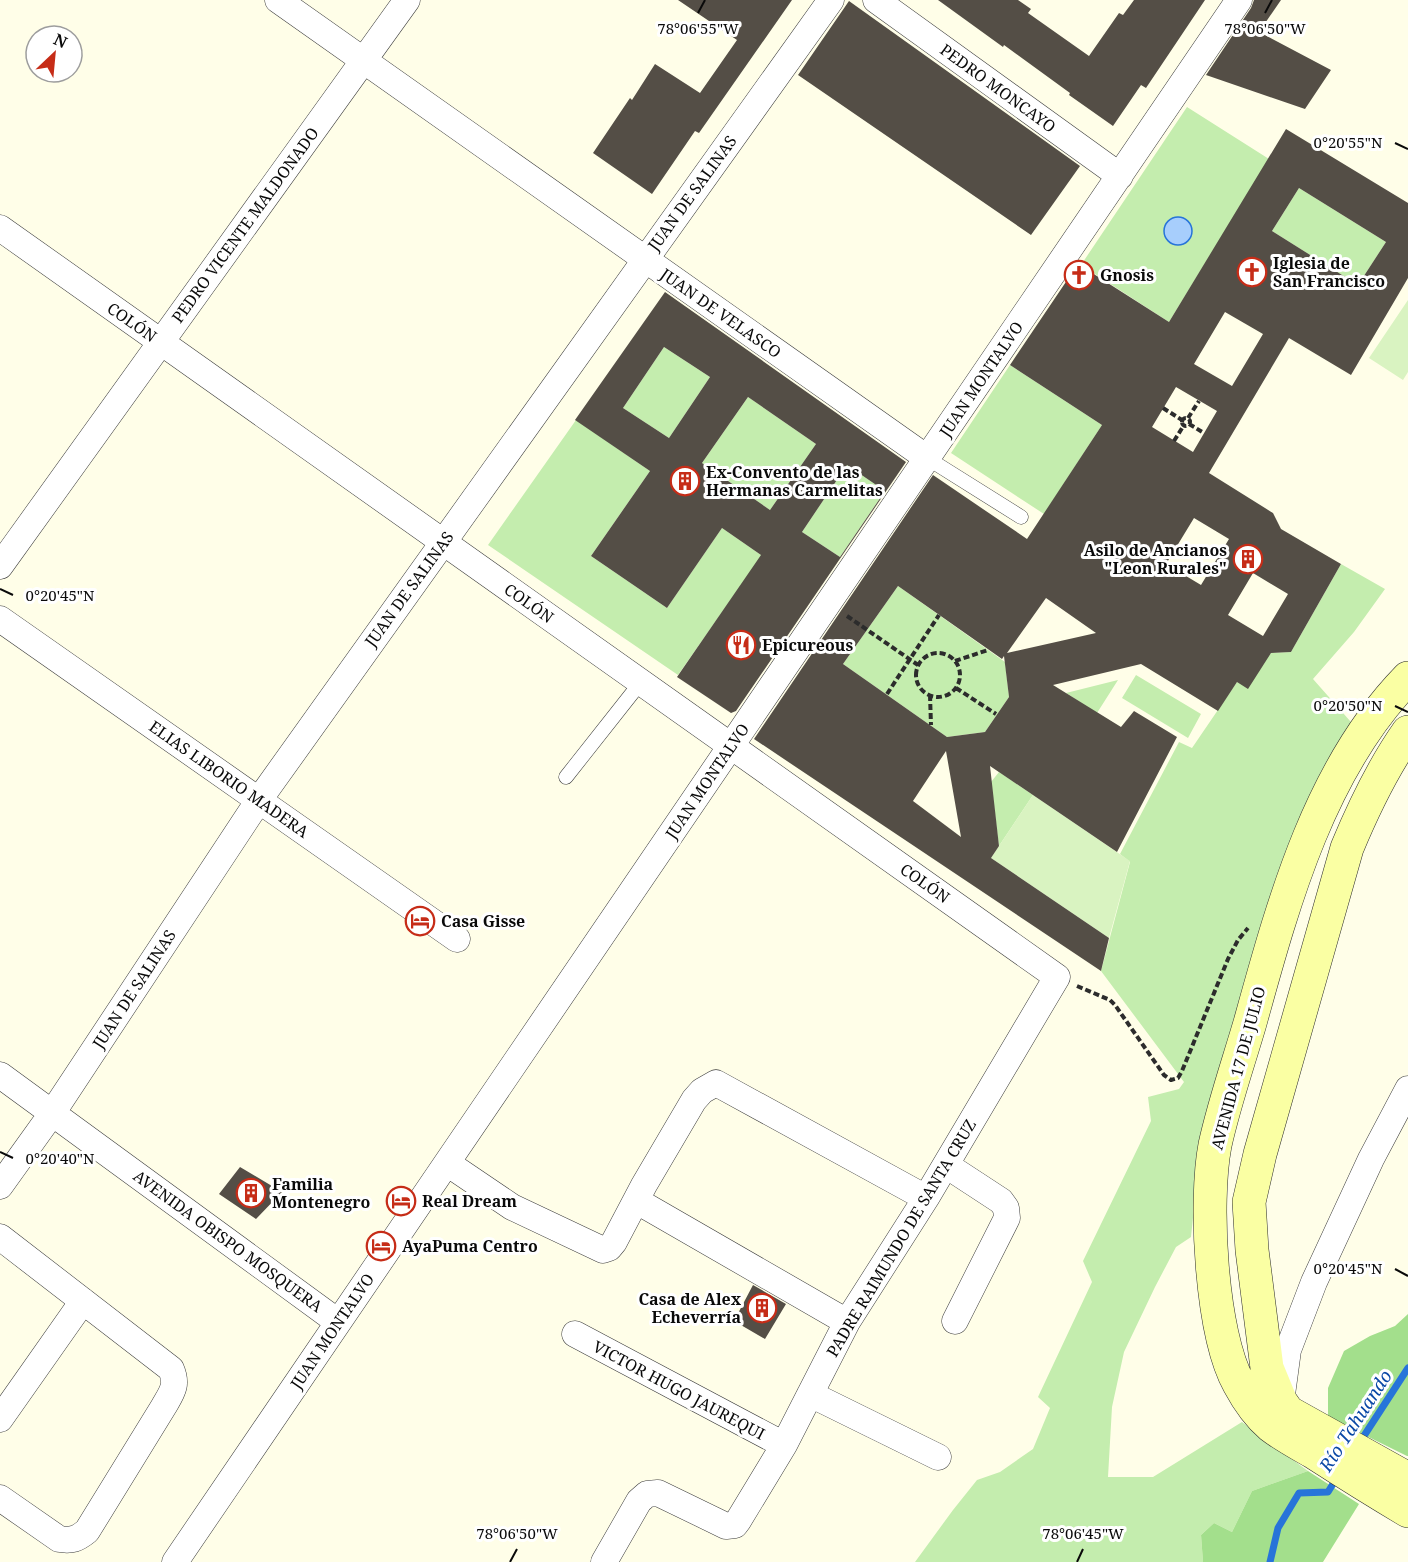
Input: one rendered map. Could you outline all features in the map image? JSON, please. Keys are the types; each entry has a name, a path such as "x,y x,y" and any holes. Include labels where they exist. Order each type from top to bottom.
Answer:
{"main road":[{"name":"AVENIDA 17 DE JULIO","path":"1408,678 1396,690 1363,735 1330,791 1313,826 1274,937 1215,1146 1210,1201 1211,1249 1222,1340 1237,1382 1250,1402 1280,1414 1376,1477 1408,1511"},
{"path":"1280,1414 1278,1359 1252,1251 1249,1202 1260,1154 1347,848 1374,786 1408,732"},
{"name":"AVENIDA 17 DE JULIO","path":"1376,1477 1408,1479"}],"street":[{"name":"JUAN DE VELASCO","path":"278,0 927,458"},
{"name":"PEDRO VICENTE MALDONADO","path":"0,566 407,0"},
{"name":"JUAN DE SALINAS","path":"0,1186 53,1112 258,800 831,0"},
{"name":"PEDRO MONCAYO","path":"876,0 1120,176"},
{"name":"JUAN MONTALVO","path":"175,1562 1239,0"},
{"name":"COLÓN","path":"0,228 1057,977"},
{"name":"ELIAS LIBORIO MADERA","path":"0,620 457,939"},
{"name":"PADRE RAIMUNDO DE SANTA CRUZ","path":"604,1562 639,1502 647,1494 658,1493 726,1526 735,1525 784,1445 847,1322 926,1198 1057,977"},
{"name":"AVENIDA OBISPO MOSQUERA","path":"0,1075 338,1322"},
{"path":"447,1163 512,1207 603,1250 609,1248 614,1242 644,1185 694,1100 710,1085 716,1083 926,1198"},
{"path":"1278,1359 1371,1159 1408,1089"},
{"path":"946,1165 1001,1201 1006,1208 1007,1218 955,1321"},
{"path":"637,1201 847,1322"},
{"path":"0,1237 171,1369 175,1378 173,1390 87,1531 77,1539 69,1541 59,1539 0,1498"},
{"path":"0,1419 83,1301"},
{"name":"VICTOR HUGO JAUREQUI","path":"574,1334 784,1445"},
{"path":"810,1394 938,1456"}],"lane":[{"name":"JUAN DE VELASCO","path":"927,458 1021,517"},
{"path":"566,777 641,682"}],"path":[{"path":"1174,441 1199,401"},
{"path":"1163,408 1204,433"},
{"path":"828,603 918,665"},
{"path":"887,694 939,615"},
{"path":"955,661 988,650"},
{"path":"936,653 943,653 955,661 960,675 956,688 944,696 924,692 916,680 918,665 929,655 936,653"},
{"path":"956,688 996,714"},
{"path":"930,695 931,725"},
{"path":"1057,977 1110,1000 1164,1075 1171,1080 1178,1078 1182,1071 1227,959 1246,929 1253,925 1274,937"}],"green space":[{"path":"1187,107 1269,159 1169,322 1081,265"},
{"path":"1299,188 1386,242 1358,285 1272,231"},
{"path":"1408,300 1408,372 1403,380 1369,358"},
{"path":"664,347 710,377 669,438 623,408"},
{"path":"1010,365 1102,425 1044,514 951,453"},
{"path":"748,397 816,444 770,510 702,463"},
{"path":"576,420 650,471 591,556 667,608 722,528 786,572 748,575 678,675 488,545"},
{"path":"847,465 885,491 840,557 802,532"},
{"path":"1341,564 1385,589 1354,632 1313,679 1358,730 1194,1208 1191,1237 1176,1247 1124,1352 1112,1407 1108,1477 1153,1477 1242,1422 1308,1471 1252,1491 1232,1532 1214,1523 1201,1535 1203,1562 915,1562 977,1480 1000,1472 1033,1449 1050,1408 1038,1397 1092,1282 1083,1261 1151,1121 1148,1097 1179,1089 1184,1082 1101,971 1130,862 1120,854 1179,742 1192,748 1237,682 1271,653 1291,652"},
{"path":"898,586 1005,662 1009,697 985,732 947,737 843,664"},
{"path":"1136,675 1201,714 1188,738 1122,698"},
{"path":"1118,680 1097,713 1066,693"},
{"path":"999,772 1033,795 999,846 991,782"},
{"path":"1033,795 1130,861 1109,938 991,858"},
{"path":"1408,1314 1407,1456 1328,1417 1328,1388 1344,1351 1370,1336 1395,1326"},
{"path":"1308,1471 1359,1504 1323,1562 1203,1562 1201,1535 1214,1523 1232,1532 1252,1491"}],"water":[{"path":"1178,217 1188,221 1192,231 1188,241 1178,245 1168,241 1164,231 1168,221"}],"building":[{"path":"678,0 792,0 699,133 695,131 652,194 593,153 655,64 700,93 737,40"},
{"path":"938,0 1018,0 1031,9 1028,13 1089,56 1119,13 1123,15 1134,0 1205,0 1146,88 1141,85 1113,126 1004,45 1003,47"},
{"path":"1254,0 1281,0 1259,32 1331,70 1305,109 1206,75"},
{"path":"849,1 1080,166 1031,235 798,75"},
{"path":"1286,129 1408,203 1408,278 1351,375 1289,338 1209,473 1273,513 1281,529 1341,564 1291,652 1271,653 1248,689 1237,682 1218,711 1141,664 1053,685 1121,727 1134,711 1177,737 1117,852 990,766 999,846 991,858 1109,938 1101,971 754,739 933,475 1027,539 1102,425 1010,365 1078,264 1169,322","holes":["1299,188 1386,242 1358,285 1272,231","1225,312 1263,334 1232,386 1194,364","1176,387 1217,411 1193,452 1152,427","1194,518 1229,539 1201,585 1166,564","1253,573 1288,594 1263,636 1228,615","898,586 1002,659 1004,656 1009,697 985,732 947,737 843,664","1046,598 1096,633 1007,653","946,751 961,837 913,801"]},
{"name":"Ex-Convento de las Hermanas Carmelitas","path":"665,292 906,462 736,711 731,713 677,677 761,555 722,528 667,608 591,556 650,471 575,420","holes":["664,347 710,377 669,438 623,408","748,397 816,444 770,510 702,463","847,465 885,491 840,557 802,532"]},
{"name":"Familia Montenegro","path":"240,1167 282,1192 256,1219 219,1194"},
{"name":"Casa de Alex Echeverría","path":"753,1285 786,1304 765,1339 734,1321"}],"waterway":[{"name":"Río Tahuando","path":"1360,1442 1408,1368"},
{"name":"Río Tahuando","path":"1270,1562 1278,1528 1299,1493 1328,1492 1336,1479"}],"place":[{"name":"Iglesia de San Francisco","path":"1252,272"},
{"name":"Gnosis","path":"1079,275"},
{"name":"Ex-Convento de las Hermanas Carmelitas","path":"685,481"},
{"name":"Asilo de Ancianos \"Leon Rurales\"","path":"1248,559"},
{"name":"Epicureous","path":"741,645"},
{"name":"Casa Gisse","path":"420,921"},
{"name":"Familia Montenegro","path":"251,1193"},
{"name":"Real Dream","path":"401,1201"},
{"name":"AyaPuma Centro","path":"381,1246"},
{"name":"Casa de Alex Echeverría","path":"762,1308"}]}
